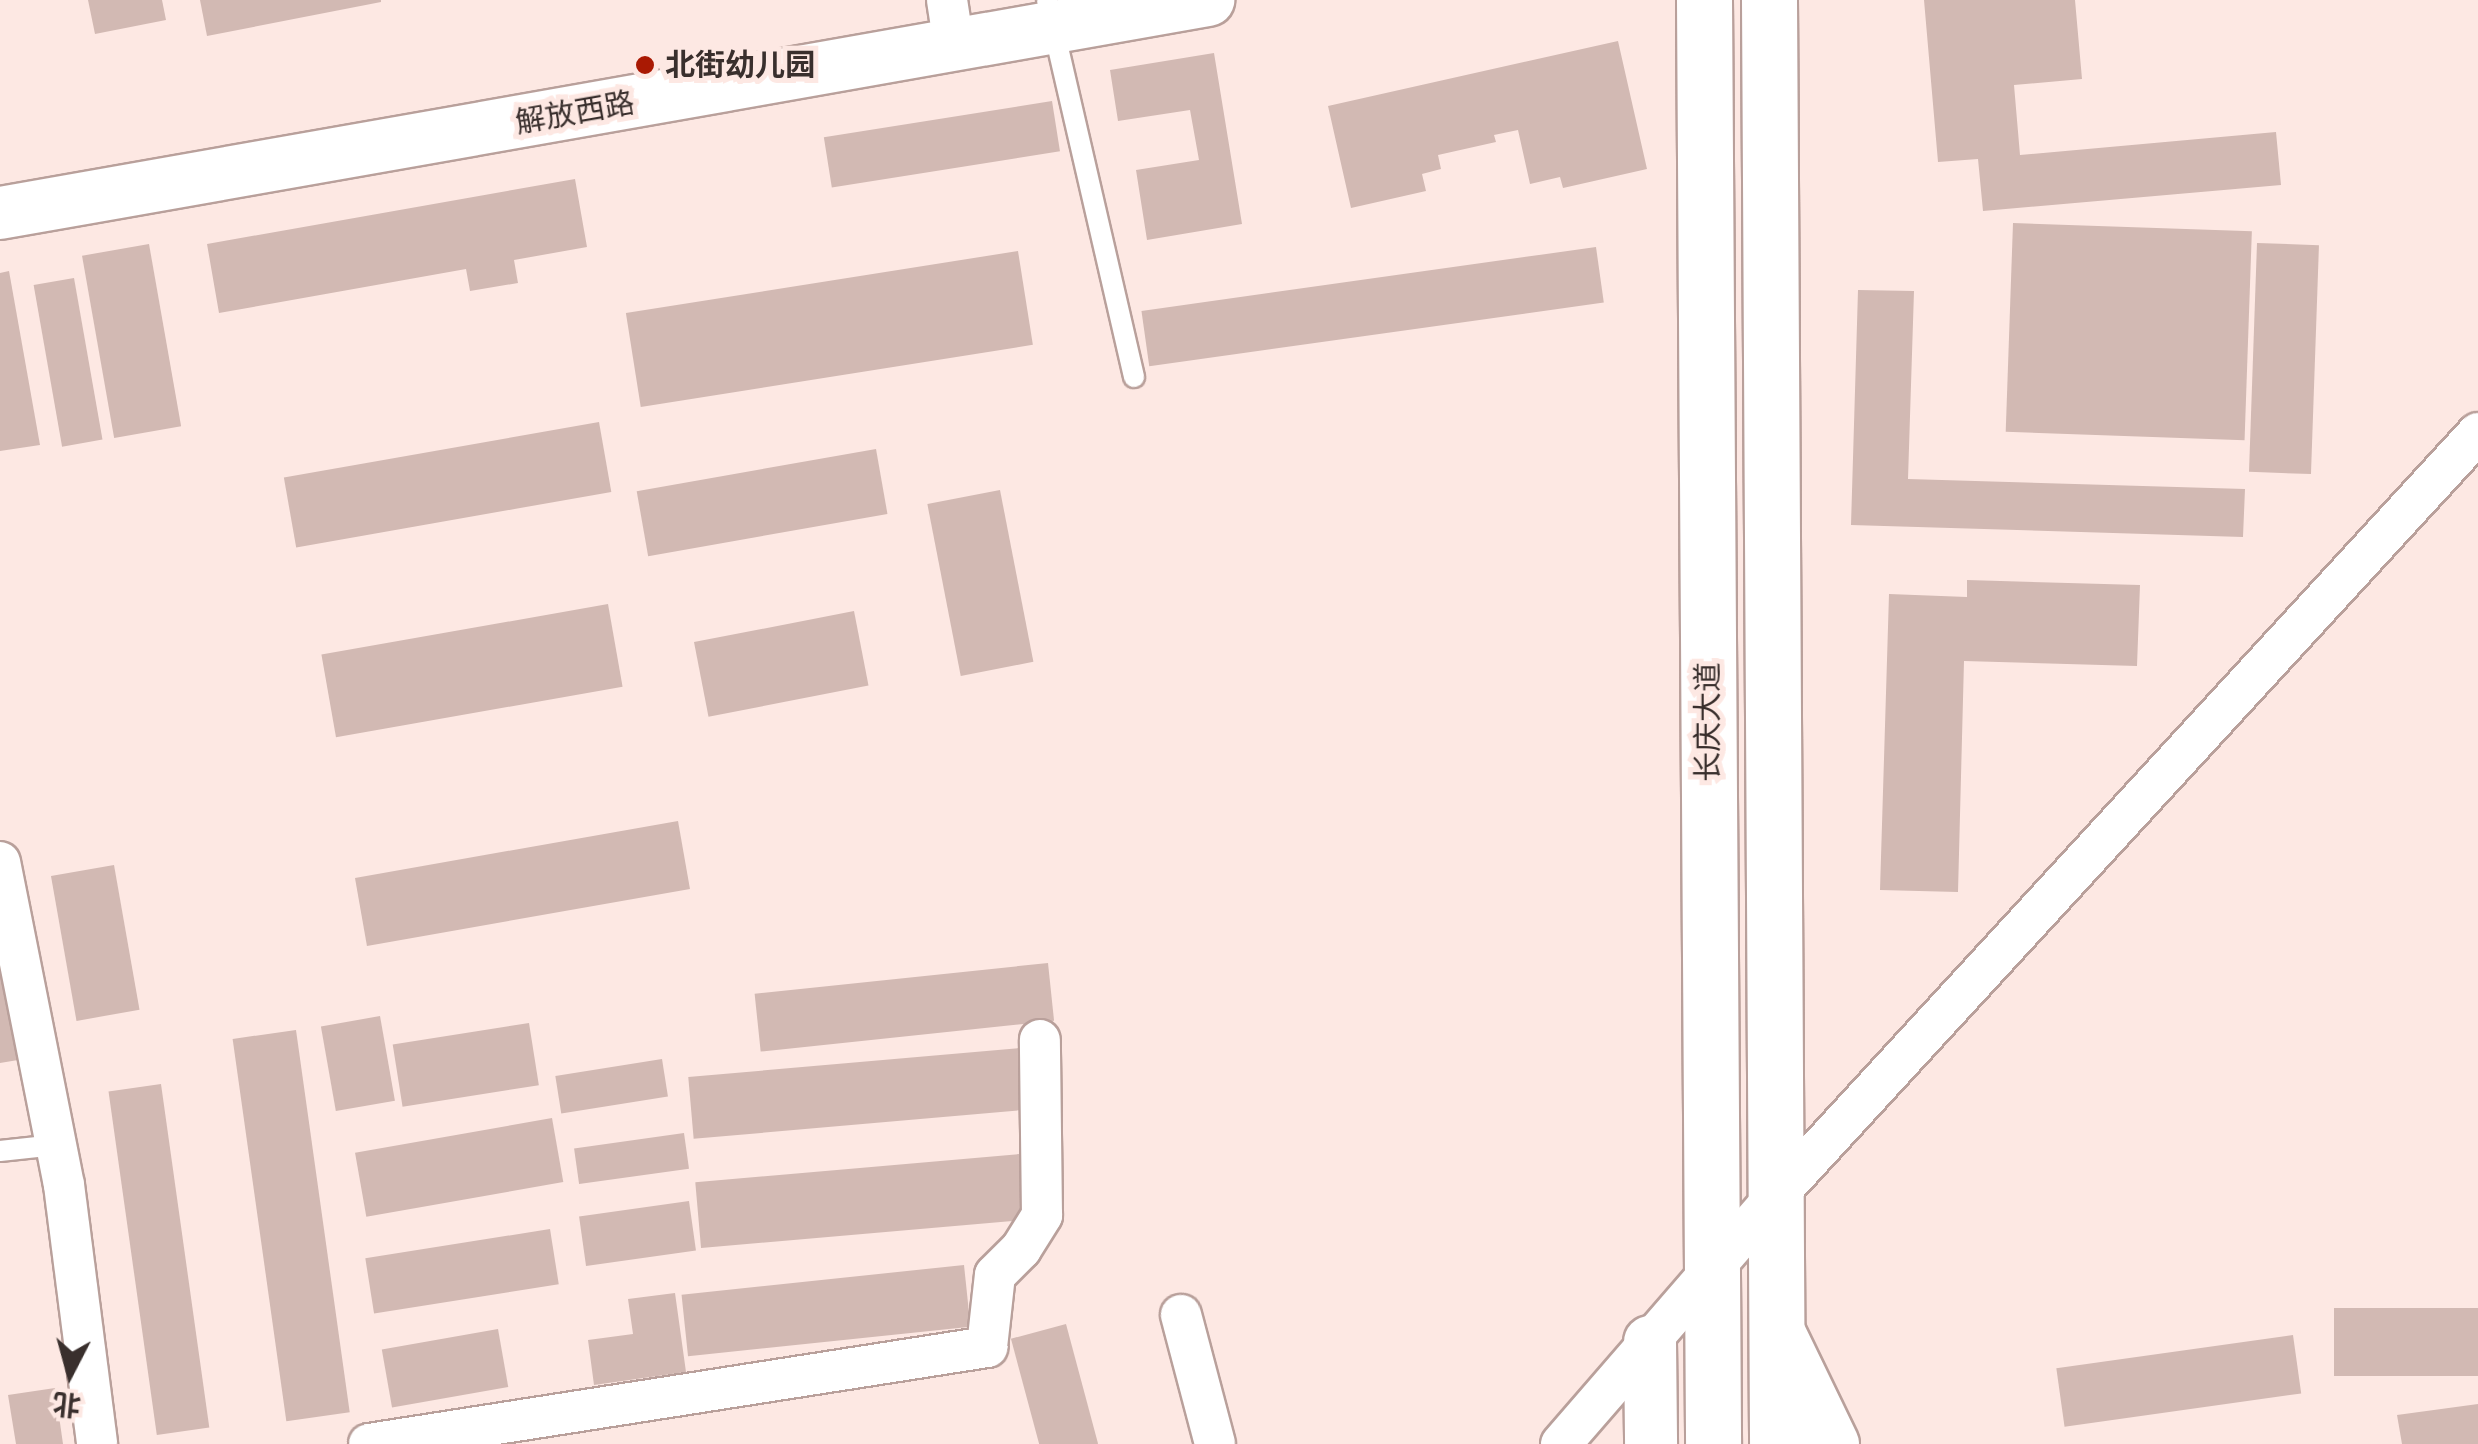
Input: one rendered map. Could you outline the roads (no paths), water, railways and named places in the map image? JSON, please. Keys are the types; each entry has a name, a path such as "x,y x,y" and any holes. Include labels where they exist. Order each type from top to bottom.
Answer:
{"main road":[{"name":"长庆大道","path":"1704,0 1714,1444"},
{"path":"1769,0 1777,1444"}],"street":[{"name":"解放西路","path":"0,177 950,19 1039,9 1208,0"},
{"name":"解放西路","path":"0,213 950,19"},
{"path":"1561,1444 1775,1197 2478,433"},
{"path":"0,862 56,1145 97,1444"},
{"path":"368,1444 987,1347 994,1275 1021,1249 1042,1214 1040,1040"},
{"path":"1181,1315 1215,1444"},
{"path":"1776,1326 1833,1444"},
{"path":"1650,1342 1651,1444"}],"lane":[{"path":"1039,9 1134,377"},
{"path":"0,1151 56,1145"}],"place":[{"name":"北街幼儿园","path":"645,65"}]}
